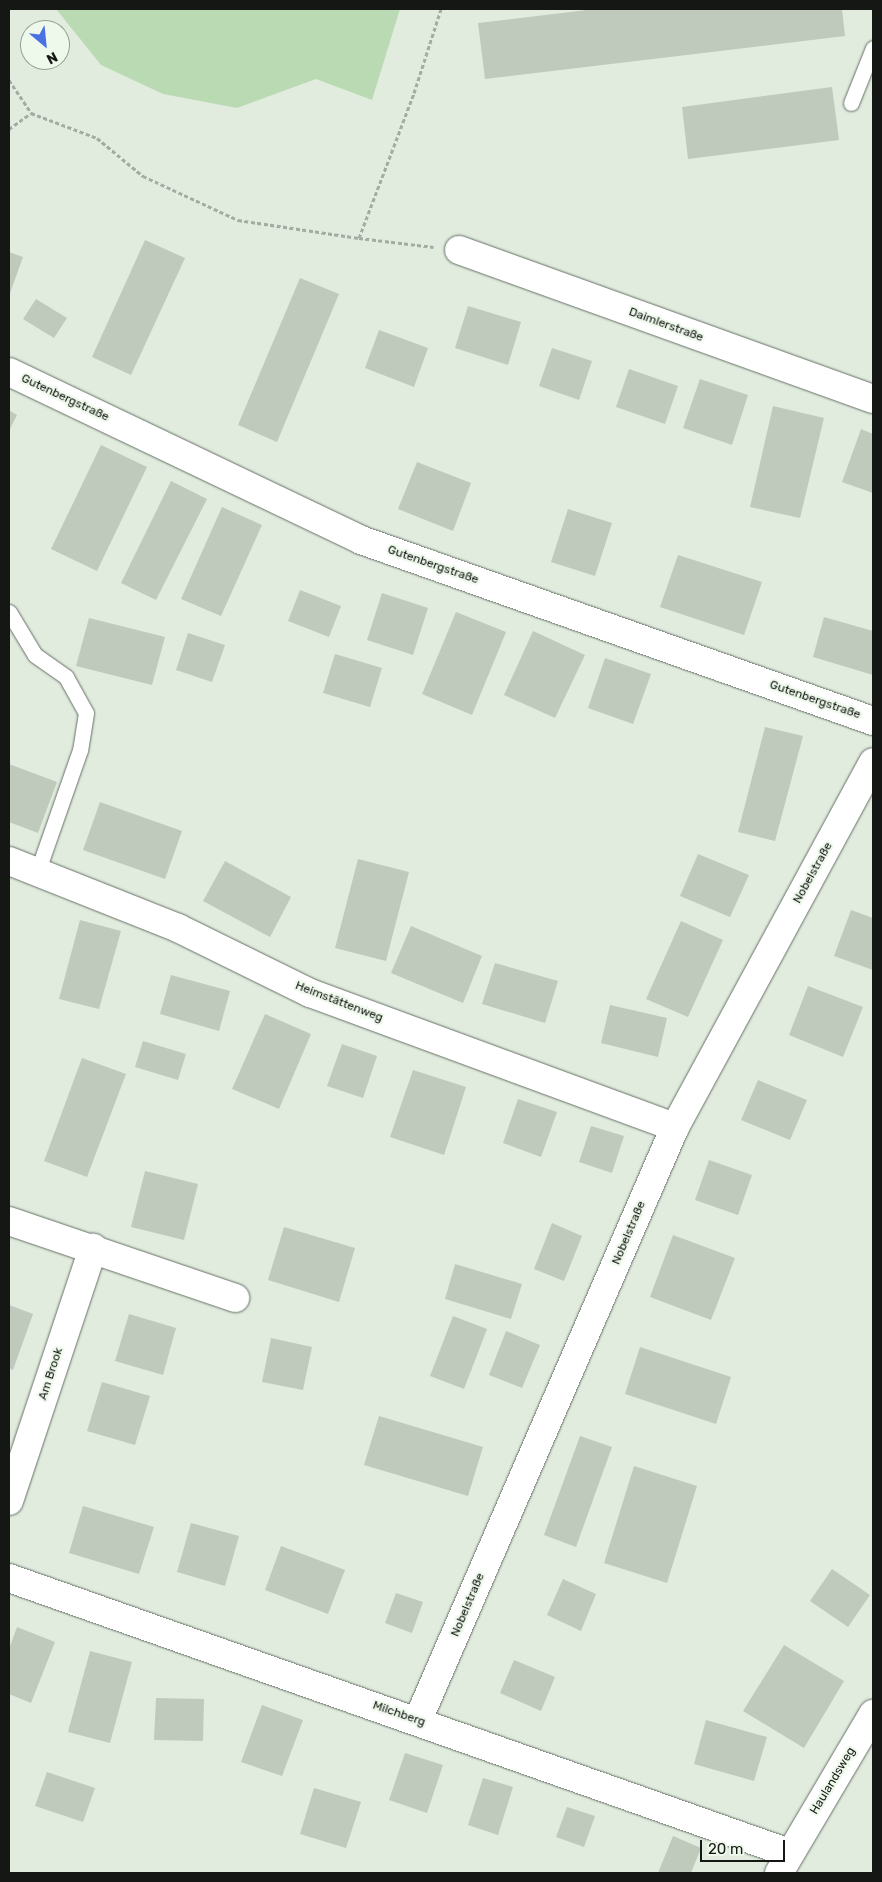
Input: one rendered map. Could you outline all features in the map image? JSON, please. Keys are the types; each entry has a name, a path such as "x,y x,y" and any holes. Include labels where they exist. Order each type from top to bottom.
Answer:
{"street":[{"name":"Daimlerstraße","path":"458,250 873,399"},
{"name":"Gutenbergstraße","path":"9,372 361,540 873,721"},
{"name":"Nobelstraße","path":"418,1720 675,1127 873,762"},
{"name":"Heimstättenweg","path":"9,861 178,928 310,993 675,1127"},
{"path":"9,1221 93,1248 235,1298"},
{"name":"Am Brook","path":"9,1501 93,1248"},
{"name":"Milchberg","path":"9,1578 418,1720 784,1863"},
{"name":"Haulandsweg","path":"784,1863 873,1714"}],"lane":[{"path":"851,103 873,48"},
{"path":"9,612 35,655 66,676 86,713 80,750 37,872"}],"path":[{"path":"359,238 414,93 441,9"},
{"path":"9,80 31,113 98,138 143,176 238,220 458,250"},
{"path":"9,129 31,113"}],"green space":[{"path":"56,9 400,9 372,100 316,79 237,108 163,94 101,65 70,26 70,20 65,20"}],"building":[{"path":"595,9 842,9 845,36 485,79 478,23"},
{"path":"832,87 839,140 688,159 682,107"},
{"path":"145,240 185,258 131,375 92,357"},
{"path":"9,252 23,257 9,296"},
{"path":"300,278 339,294 277,442 238,425"},
{"path":"36,299 67,318 54,338 23,319"},
{"path":"468,306 521,322 508,365 455,348"},
{"path":"379,330 428,348 414,387 365,368"},
{"path":"552,348 592,361 579,400 539,386"},
{"path":"629,369 678,386 665,424 616,407"},
{"path":"700,379 748,395 732,445 683,428"},
{"path":"773,406 824,418 800,518 750,507"},
{"path":"9,410 17,415 9,431"},
{"path":"861,429 873,434 873,493 842,482"},
{"path":"101,445 147,467 97,571 51,549"},
{"path":"417,462 471,483 453,531 398,509"},
{"path":"171,481 207,499 156,600 121,583"},
{"path":"222,507 262,525 221,616 181,599"},
{"path":"568,509 612,523 595,576 551,562"},
{"path":"678,555 762,582 744,635 660,607"},
{"path":"300,590 341,606 329,637 288,621"},
{"path":"382,593 428,608 413,655 367,640"},
{"path":"456,612 506,632 472,715 422,694"},
{"path":"824,617 873,631 873,675 813,657"},
{"path":"89,618 165,637 152,685 76,666"},
{"path":"533,631 585,655 555,718 504,695"},
{"path":"188,633 225,645 212,682 176,670"},
{"path":"335,654 382,668 370,707 323,693"},
{"path":"605,658 651,674 633,724 588,708"},
{"path":"765,727 803,736 775,841 738,832"},
{"path":"9,764 57,782 38,833 9,822"},
{"path":"100,802 182,831 165,879 83,850"},
{"path":"698,854 749,875 730,917 680,896"},
{"path":"358,859 409,872 386,961 335,948"},
{"path":"225,861 291,897 270,937 203,901"},
{"path":"851,910 873,918 873,970 834,956"},
{"path":"80,920 121,931 99,1009 59,999"},
{"path":"681,921 723,940 688,1017 646,999"},
{"path":"411,926 482,956 463,1003 391,973"},
{"path":"495,963 558,981 545,1023 482,1004"},
{"path":"171,975 230,991 219,1031 160,1014"},
{"path":"808,986 863,1007 843,1057 789,1035"},
{"path":"610,1005 667,1018 658,1057 601,1043"},
{"path":"265,1014 311,1034 279,1109 232,1089"},
{"path":"143,1041 186,1054 178,1080 135,1067"},
{"path":"342,1044 377,1056 363,1098 327,1086"},
{"path":"82,1058 126,1074 87,1177 44,1161"},
{"path":"413,1070 466,1087 444,1155 390,1137"},
{"path":"758,1080 807,1100 790,1140 741,1120"},
{"path":"518,1099 557,1112 541,1157 503,1143"},
{"path":"591,1126 624,1136 612,1173 579,1162"},
{"path":"709,1160 752,1175 738,1215 695,1200"},
{"path":"145,1171 198,1184 184,1240 131,1227"},
{"path":"552,1223 582,1236 564,1281 534,1269"},
{"path":"284,1227 355,1248 339,1302 268,1280"},
{"path":"673,1235 735,1258 711,1320 650,1297"},
{"path":"455,1264 522,1284 511,1319 445,1299"},
{"path":"9,1305 33,1314 13,1370 9,1368"},
{"path":"129,1314 176,1328 163,1375 115,1361"},
{"path":"453,1316 487,1329 464,1389 430,1376"},
{"path":"506,1331 540,1345 522,1388 489,1375"},
{"path":"271,1338 312,1347 303,1390 262,1382"},
{"path":"640,1347 731,1377 716,1424 625,1394"},
{"path":"102,1382 150,1396 135,1445 87,1431"},
{"path":"379,1416 483,1447 468,1496 364,1465"},
{"path":"580,1436 612,1447 576,1547 544,1535"},
{"path":"634,1466 697,1486 667,1583 604,1563"},
{"path":"83,1506 154,1527 139,1574 69,1553"},
{"path":"191,1523 239,1536 225,1586 177,1572"},
{"path":"281,1546 345,1570 328,1614 265,1590"},
{"path":"832,1569 870,1595 848,1627 810,1601"},
{"path":"563,1579 596,1594 581,1631 547,1615"},
{"path":"396,1593 423,1602 412,1633 385,1623"},
{"path":"17,1627 55,1642 31,1703 9,1694 9,1649"},
{"path":"784,1645 844,1681 804,1748 743,1711"},
{"path":"90,1651 132,1662 110,1743 68,1732"},
{"path":"514,1660 555,1677 541,1711 500,1693"},
{"path":"156,1698 204,1699 203,1741 154,1740"},
{"path":"262,1705 303,1720 282,1776 241,1762"},
{"path":"706,1720 767,1737 754,1781 694,1764"},
{"path":"405,1753 443,1765 427,1813 389,1800"},
{"path":"47,1772 95,1788 83,1822 35,1806"},
{"path":"483,1778 513,1787 498,1835 468,1825"},
{"path":"314,1788 361,1802 346,1848 300,1834"},
{"path":"567,1807 595,1816 584,1847 556,1837"},
{"path":"673,1836 701,1848 691,1873 658,1873"}]}
